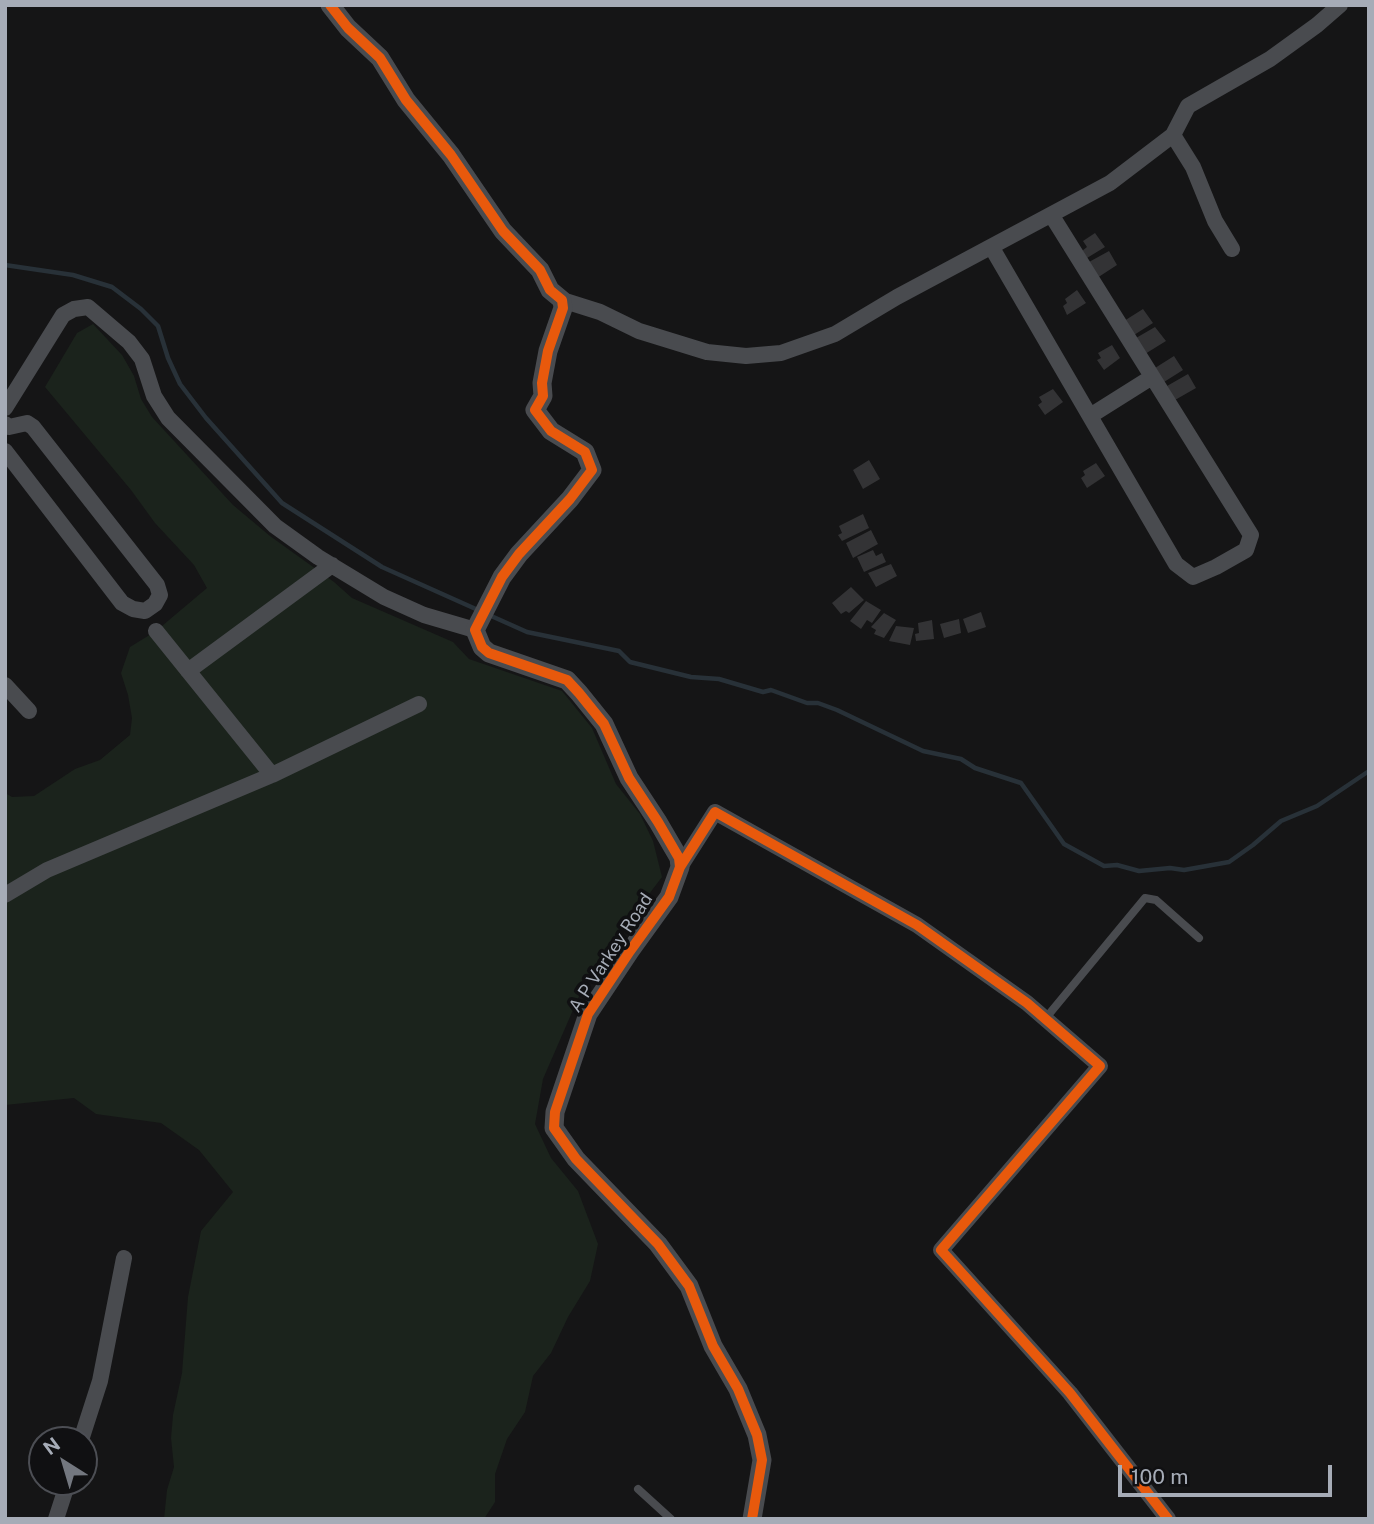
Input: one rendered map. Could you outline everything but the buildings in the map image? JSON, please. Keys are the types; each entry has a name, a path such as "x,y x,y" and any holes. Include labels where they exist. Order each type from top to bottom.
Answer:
{"street":[{"path":"330,5 348,28 380,58 406,100 451,155 503,231 534,263 550,290 562,300 600,312 639,331 707,352 746,356 781,353 835,334 897,297 1111,183 1172,135 1188,106 1270,59 1340,5"},
{"path":"1172,135 1193,167 1214,221 1232,249"},
{"path":"992,248 1176,564 1193,578 1246,550 1251,535 1052,216"},
{"path":"562,300 562,308 548,351 542,383 543,396 536,410 551,431 585,452 592,470 502,577 481,624 482,648 499,657 567,680 579,692 604,723 629,778 674,848 680,867"},
{"path":"5,408 63,315 88,307 129,342 142,359 154,396 168,418 275,526 384,597 424,615 481,624"},
{"path":"1090,416 1152,377"},
{"path":"5,451 121,603 145,611 155,604 160,595 157,584 33,427 27,423 6,428"},
{"path":"188,671 332,565"},
{"path":"156,631 272,775"},
{"path":"5,685 29,711"},
{"path":"5,895 47,870 272,775 419,704"},
{"path":"680,867 715,812 917,925 1027,1003 1100,1066 941,1250 1070,1393 1168,1519"},
{"name":"A P Varkey Road","path":"680,867 669,897 588,1014 555,1112 554,1128 576,1159 658,1244 689,1286 713,1346 738,1389 757,1434 762,1460 752,1519"},
{"path":"86,1426 100,1381 124,1258"},
{"path":"56,1519 63,1496"}],"lane":[{"path":"1045,1019 1145,898 1156,900 1199,938"},
{"path":"638,1489 671,1519"}],"shaded area":[{"path":"93,324 122,355 152,417 233,505 270,536 352,598 453,642 469,659 562,691 592,728 616,784 640,814 653,841 662,877 621,931 604,963 583,987 543,1079 535,1124 551,1158 578,1191 598,1244 590,1281 568,1317 551,1353 533,1376 525,1412 507,1439 495,1474 495,1502 484,1519 164,1519 167,1490 174,1467 171,1438 182,1373 188,1297 201,1231 233,1192 199,1150 161,1123 96,1114 74,1098 5,1105 5,793 12,797 34,796 75,769 100,760 130,735 132,718 121,673 130,647 156,631 207,588 194,565 155,523 45,387 77,333"}],"waterway":[{"path":"5,265 73,275 112,287 158,326 180,384 206,418 282,503 382,567 478,610"},
{"path":"489,615 527,632 619,651 630,662 691,677 719,679 763,692 771,690 807,703 818,703 923,751 961,759 975,768 1021,783 1064,844 1104,866 1117,865 1139,871 1170,868 1184,870 1229,862 1281,821 1317,806 1369,771"}],"cycle path":[{"path":"330,5 348,28 380,58 406,100 451,155 503,231 540,270 550,290 562,300 563,308 548,351 542,383 543,396 535,410 551,431 585,452 592,470 502,577 475,630 482,647 489,653 567,680 579,693 604,724 629,778 679,858 680,867 669,897 588,1014 555,1112 554,1128 576,1159 658,1244 689,1286 713,1346 738,1389 757,1435 762,1460 752,1519"},
{"path":"680,867 715,812 917,925 1027,1003 1100,1066 941,1250 1070,1393 1168,1519"}]}
